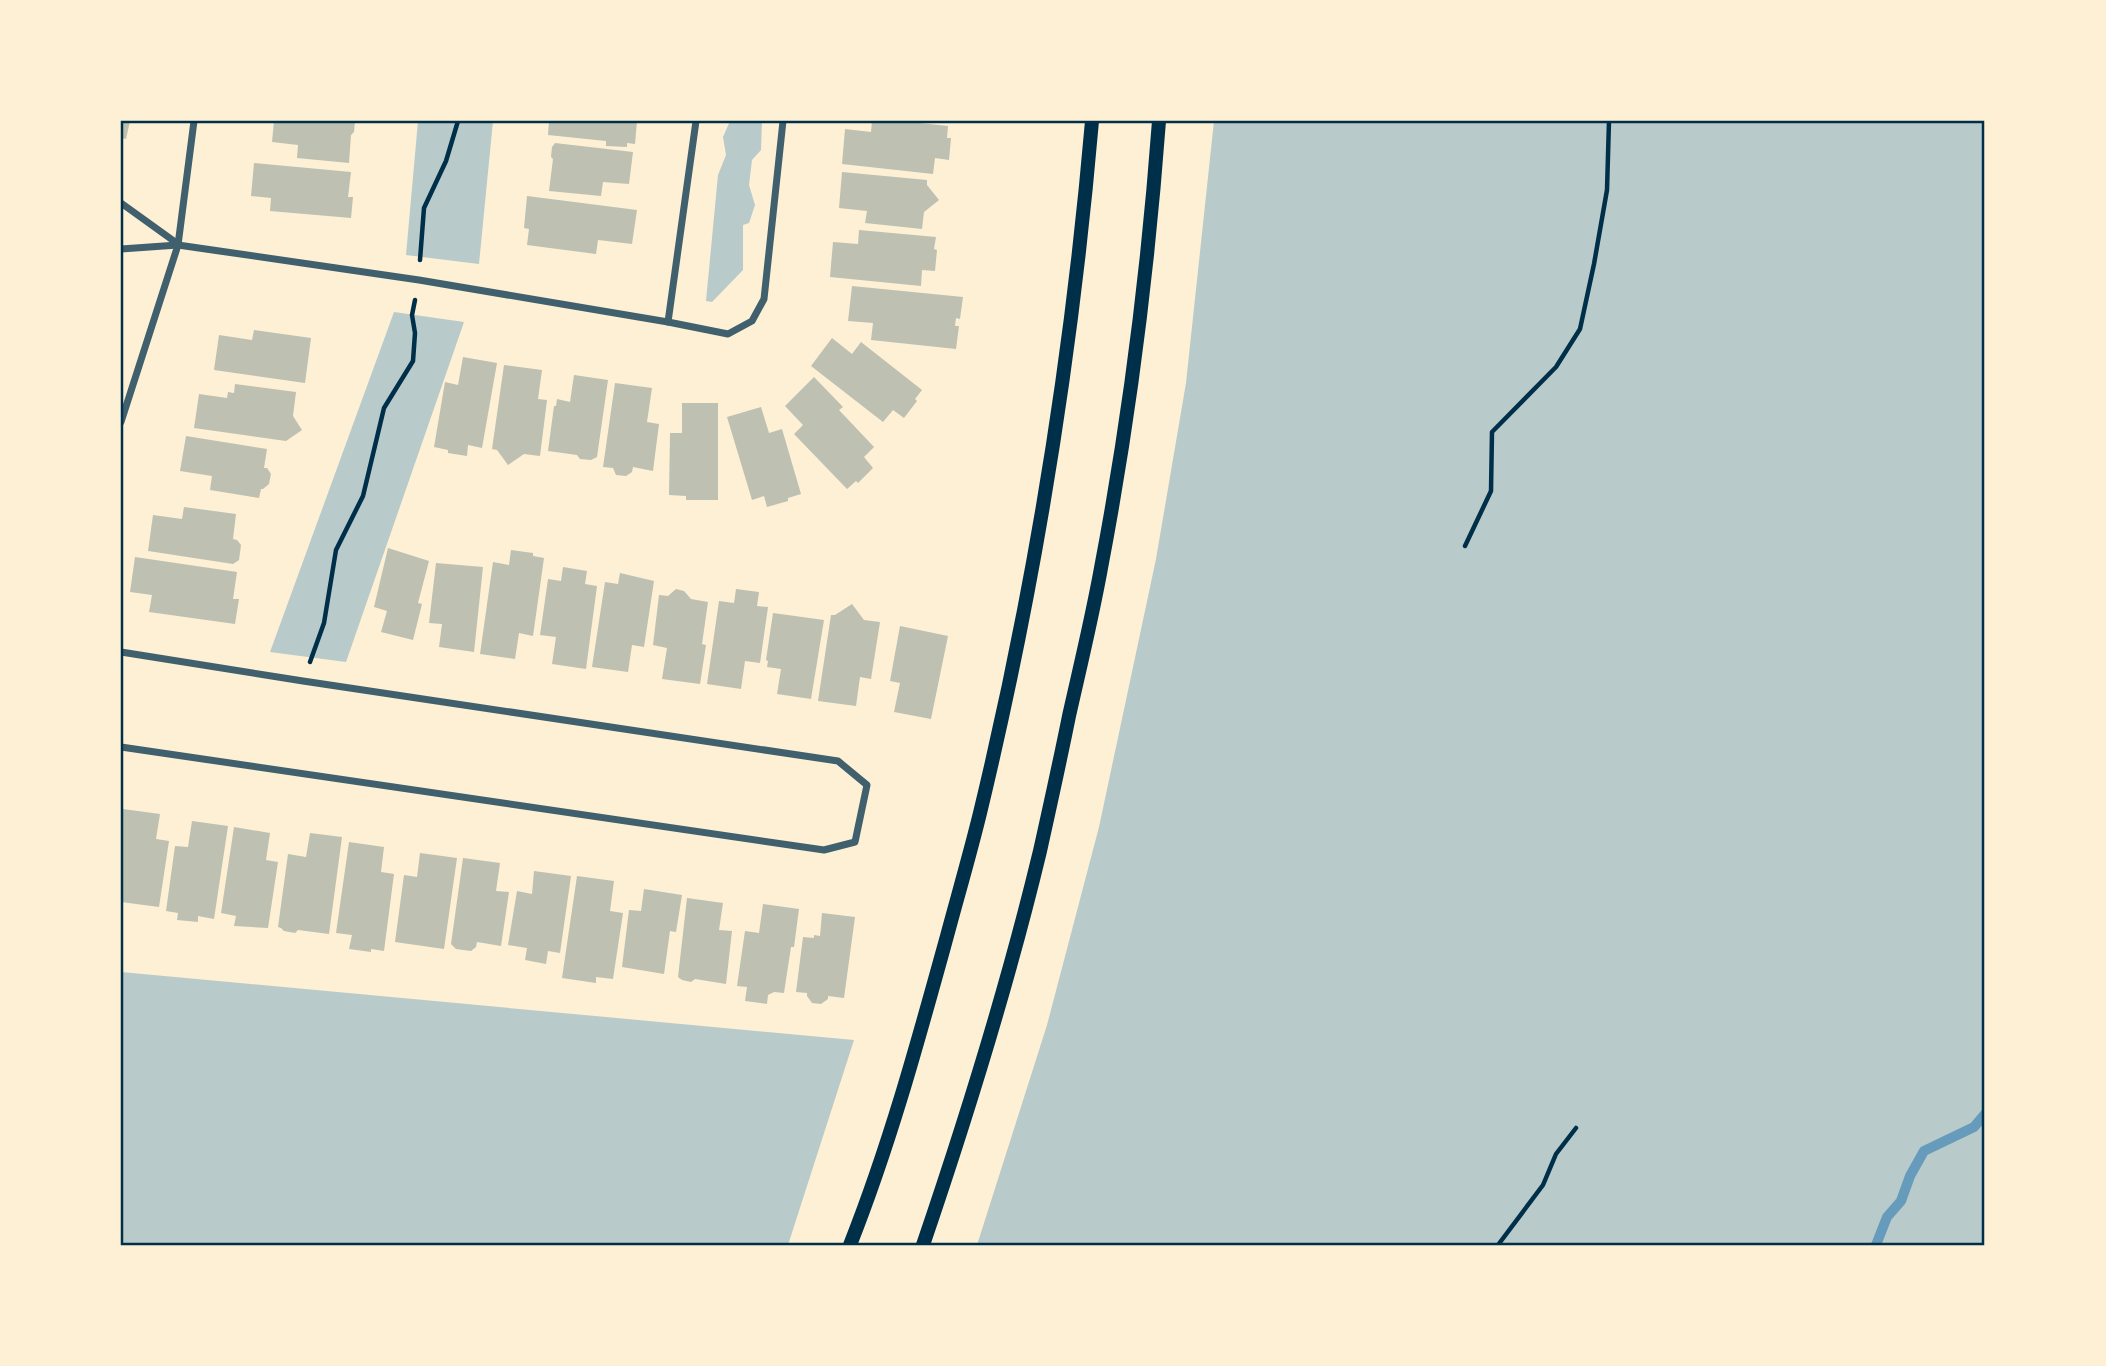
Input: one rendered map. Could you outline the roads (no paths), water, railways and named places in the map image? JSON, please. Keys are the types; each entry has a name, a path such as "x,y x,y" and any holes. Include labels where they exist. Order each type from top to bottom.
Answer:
{"main road":[{"path":"850,1245 900,1107 980,814 1012,669 1044,504 1069,339 1092,121"},
{"path":"923,1245 995,1018 1036,864 1101,569 1124,432 1141,304 1159,121"}],"street":[{"path":"121,422 178,245 194,121"},
{"path":"668,322 696,121"},
{"path":"121,249 178,245 419,280 727,334 752,321 764,299 783,121"},
{"path":"121,203 178,245"},
{"path":"121,652 838,761 867,785 855,842 824,850 121,747"}],"waterway":[{"path":"1876,1245 1887,1217 1901,1201 1910,1176 1924,1151 1974,1127 1985,1114"}]}
